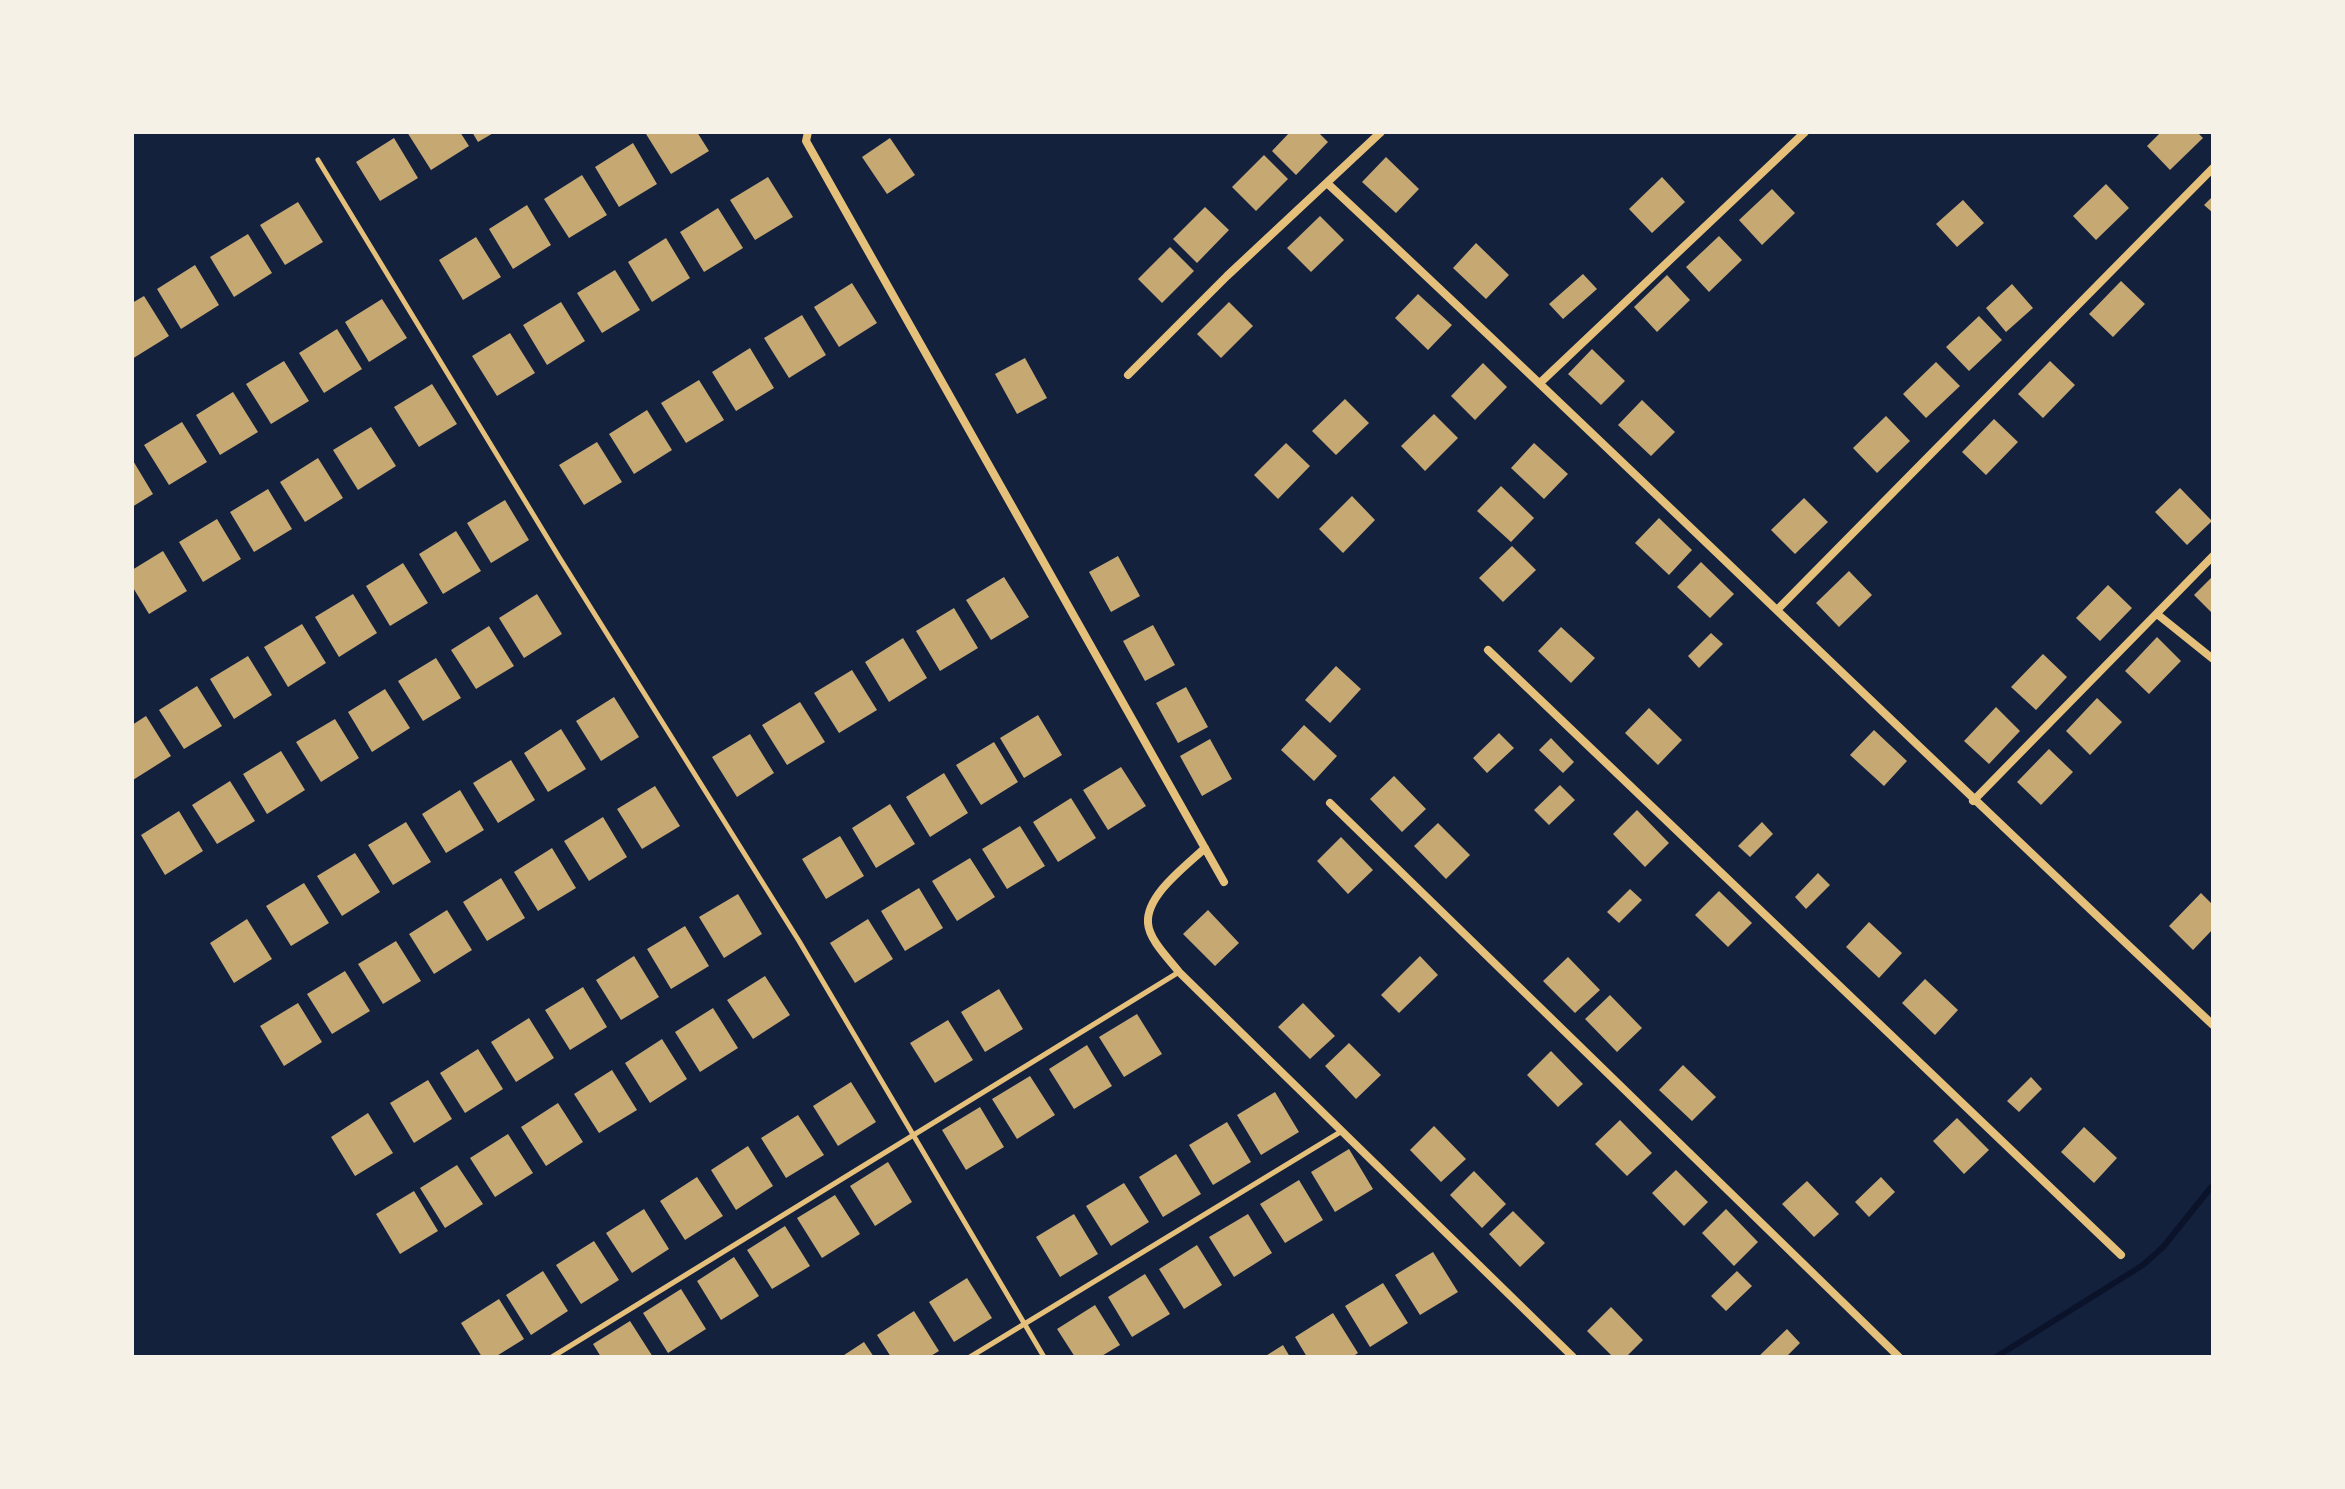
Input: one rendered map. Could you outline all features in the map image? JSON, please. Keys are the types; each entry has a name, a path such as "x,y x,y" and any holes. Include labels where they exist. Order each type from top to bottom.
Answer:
{"street":[{"path":"808,132 806,141 1224,882"},
{"path":"1128,375 1227,276 1381,132"},
{"path":"1541,382 1805,132"},
{"path":"1778,609 2213,168"},
{"path":"1327,183 1541,382 1973,801 2213,1025"},
{"path":"1973,801 2213,556"},
{"path":"2157,614 2213,659"},
{"path":"1488,650 2121,1255"},
{"path":"1330,803 1899,1357"},
{"path":"1205,848 1156,895 1148,923 1154,938 1179,972 1573,1357"}],"lane":[{"path":"318,160 559,557 799,941 1044,1357"},
{"path":"552,1357 1179,972"},
{"path":"970,1357 1342,1130"}],"building":[{"path":"407,132 460,132 469,146 431,170"},
{"path":"472,132 495,132 478,142"},
{"path":"697,132 709,151 671,174 646,134"},
{"path":"1290,132 1318,132 1328,142 1296,175 1272,151"},
{"path":"2161,132 2197,132 2203,138 2170,170 2147,146"},
{"path":"394,138 418,178 380,201 356,162"},
{"path":"890,138 915,175 887,194 862,157"},
{"path":"633,143 657,184 619,207 595,167"},
{"path":"1264,155 1288,179 1256,211 1232,187"},
{"path":"1386,157 1419,189 1396,213 1362,182"},
{"path":"582,175 607,215 569,238 544,199"},
{"path":"768,177 793,217 755,240 730,200"},
{"path":"1662,177 1685,202 1652,233 1629,209"},
{"path":"2106,184 2129,208 2096,240 2073,216"},
{"path":"1772,189 1795,213 1762,245 1739,220"},
{"path":"2213,196 2213,213 2204,205"},
{"path":"1963,200 1984,223 1957,247 1936,224"},
{"path":"298,202 323,242 285,265 260,225"},
{"path":"527,205 551,245 513,269 489,229"},
{"path":"1205,207 1229,230 1197,263 1173,239"},
{"path":"718,208 743,248 704,272 680,232"},
{"path":"1320,216 1344,240 1311,272 1287,248"},
{"path":"248,234 272,273 234,297 210,257"},
{"path":"1719,236 1742,260 1709,292 1686,267"},
{"path":"476,237 501,277 463,300 439,260"},
{"path":"666,238 690,278 652,302 628,262"},
{"path":"1476,243 1509,275 1486,299 1453,268"},
{"path":"1170,247 1194,271 1162,303 1138,279"},
{"path":"195,265 219,305 181,329 157,289"},
{"path":"615,270 640,310 602,333 577,293"},
{"path":"1583,274 1597,289 1563,319 1549,304"},
{"path":"1667,275 1690,300 1657,332 1634,307"},
{"path":"2121,281 2145,304 2113,337 2089,314"},
{"path":"852,283 877,323 839,347 814,307"},
{"path":"2012,284 2033,308 2006,332 1986,308"},
{"path":"1418,294 1452,325 1428,350 1395,318"},
{"path":"144,296 169,336 132,359 132,303"},
{"path":"382,299 407,338 369,362 345,322"},
{"path":"561,302 585,341 547,365 523,325"},
{"path":"1229,302 1253,326 1221,358 1197,334"},
{"path":"802,315 826,355 789,378 764,338"},
{"path":"1979,316 2002,340 1969,371 1946,347"},
{"path":"337,329 362,369 324,393 299,353"},
{"path":"510,333 535,373 497,396 472,356"},
{"path":"750,348 774,388 736,411 712,372"},
{"path":"1592,349 1625,381 1601,405 1568,374"},
{"path":"1025,358 1047,398 1017,414 995,374"},
{"path":"284,361 309,401 271,424 246,384"},
{"path":"2050,361 2075,385 2043,418 2018,394"},
{"path":"1936,362 1960,386 1926,418 1903,394"},
{"path":"1483,363 1507,387 1475,420 1451,396"},
{"path":"699,380 724,420 686,443 661,403"},
{"path":"432,384 457,424 419,447 394,407"},
{"path":"233,392 258,432 220,455 196,415"},
{"path":"1345,399 1369,423 1336,455 1312,431"},
{"path":"1642,400 1675,432 1651,456 1618,425"},
{"path":"647,410 672,450 634,474 609,434"},
{"path":"1434,414 1458,438 1425,471 1401,446"},
{"path":"1886,416 1910,441 1877,473 1853,448"},
{"path":"1994,419 2018,442 1986,475 1962,452"},
{"path":"182,422 207,462 169,485 144,445"},
{"path":"371,427 396,466 358,490 333,450"},
{"path":"597,442 622,482 584,505 559,465"},
{"path":"1286,443 1310,466 1278,499 1254,475"},
{"path":"1534,443 1568,474 1544,499 1511,468"},
{"path":"318,458 343,498 305,522 280,482"},
{"path":"132,459 153,494 132,507"},
{"path":"1501,486 1534,518 1511,542 1477,511"},
{"path":"2180,488 2212,521 2187,545 2155,512"},
{"path":"268,489 292,529 254,552 230,512"},
{"path":"1352,496 1375,520 1343,553 1319,529"},
{"path":"1804,498 1828,522 1795,554 1771,530"},
{"path":"505,500 529,540 491,563 467,523"},
{"path":"1659,518 1692,550 1669,575 1635,543"},
{"path":"217,519 241,559 203,582 179,542"},
{"path":"456,531 481,571 443,594 419,554"},
{"path":"1512,546 1536,570 1503,602 1479,578"},
{"path":"163,551 187,591 149,614 132,586 132,570"},
{"path":"1118,556 1140,596 1111,612 1089,572"},
{"path":"1701,562 1734,594 1710,618 1677,587"},
{"path":"403,563 428,603 390,626 366,586"},
{"path":"1849,571 1872,595 1839,627 1816,603"},
{"path":"2213,576 2213,614 2194,595"},
{"path":"1004,577 1029,617 991,640 966,600"},
{"path":"2108,585 2132,608 2100,641 2076,618"},
{"path":"353,594 377,633 339,657 315,617"},
{"path":"537,594 562,634 524,658 499,618"},
{"path":"954,608 978,648 940,671 916,631"},
{"path":"302,624 326,663 288,687 264,647"},
{"path":"1153,625 1175,665 1145,681 1123,641"},
{"path":"489,626 514,666 476,689 451,650"},
{"path":"1561,627 1595,658 1571,683 1538,651"},
{"path":"1711,633 1723,644 1699,668 1688,656"},
{"path":"2157,637 2181,661 2149,694 2125,671"},
{"path":"903,638 927,678 889,702 865,662"},
{"path":"2043,654 2067,677 2036,710 2011,687"},
{"path":"248,656 272,695 234,719 210,679"},
{"path":"436,658 461,698 423,721 398,681"},
{"path":"1336,666 1361,689 1330,723 1305,700"},
{"path":"852,670 877,710 839,733 814,693"},
{"path":"197,686 222,726 184,749 159,710"},
{"path":"1186,687 1208,727 1178,743 1156,703"},
{"path":"385,689 410,728 372,752 348,712"},
{"path":"614,697 639,737 601,761 576,721"},
{"path":"2097,698 2122,722 2090,755 2066,731"},
{"path":"800,702 825,742 787,765 762,725"},
{"path":"1996,707 2020,731 1989,764 1964,741"},
{"path":"1649,708 1682,740 1658,765 1625,733"},
{"path":"1038,715 1062,755 1024,778 1000,738"},
{"path":"146,716 171,756 133,780 132,725"},
{"path":"335,719 359,758 321,782 296,742"},
{"path":"1304,725 1337,756 1314,781 1281,750"},
{"path":"561,729 586,769 548,792 524,753"},
{"path":"1874,730 1907,761 1884,786 1850,755"},
{"path":"1499,733 1514,748 1487,773 1473,758"},
{"path":"750,734 774,773 737,797 712,757"},
{"path":"1551,738 1574,762 1563,773 1539,750"},
{"path":"1210,739 1232,779 1202,796 1180,756"},
{"path":"994,742 1018,782 981,805 956,765"},
{"path":"2049,749 2073,772 2041,805 2017,782"},
{"path":"281,751 305,790 267,814 243,774"},
{"path":"511,760 535,800 498,823 473,783"},
{"path":"1121,767 1146,806 1108,830 1083,790"},
{"path":"944,773 968,813 930,837 906,797"},
{"path":"1394,776 1426,809 1402,832 1370,799"},
{"path":"230,781 255,821 217,844 192,805"},
{"path":"1560,785 1575,800 1549,825 1534,810"},
{"path":"655,786 680,826 642,849 617,809"},
{"path":"460,790 484,830 446,853 422,814"},
{"path":"1071,798 1096,838 1058,862 1033,822"},
{"path":"890,804 915,844 876,868 852,828"},
{"path":"1637,810 1669,843 1645,867 1613,834"},
{"path":"179,811 203,851 165,875 141,835"},
{"path":"603,817 627,857 589,881 564,841"},
{"path":"406,822 431,862 393,885 368,845"},
{"path":"1762,822 1773,834 1750,857 1738,846"},
{"path":"1438,823 1470,855 1446,879 1414,846"},
{"path":"1020,826 1045,866 1007,889 982,849"},
{"path":"840,836 864,876 826,899 802,859"},
{"path":"1341,837 1373,870 1348,894 1317,861"},
{"path":"552,848 576,888 538,911 514,872"},
{"path":"355,853 380,892 342,916 317,876"},
{"path":"970,858 995,897 957,921 932,881"},
{"path":"1818,873 1830,885 1806,909 1795,897"},
{"path":"501,878 525,918 487,941 463,902"},
{"path":"304,883 329,923 291,946 266,906"},
{"path":"919,888 943,928 905,951 881,911"},
{"path":"1630,889 1642,900 1619,923 1607,912"},
{"path":"1719,891 1752,923 1728,947 1695,915"},
{"path":"2201,893 2213,905 2213,929 2193,950 2169,926"},
{"path":"738,894 762,934 724,958 699,917"},
{"path":"447,910 472,950 434,974 409,934"},
{"path":"1208,910 1239,943 1215,966 1183,934"},
{"path":"247,919 272,959 234,983 210,943"},
{"path":"868,919 893,959 855,983 830,943"},
{"path":"1869,922 1902,953 1879,978 1846,947"},
{"path":"685,926 709,966 671,989 647,949"},
{"path":"396,941 421,981 383,1004 358,964"},
{"path":"634,956 659,997 621,1020 596,980"},
{"path":"1420,956 1438,975 1399,1013 1381,995"},
{"path":"1568,957 1600,990 1575,1013 1543,981"},
{"path":"345,971 370,1011 332,1034 307,994"},
{"path":"765,976 790,1015 753,1039 727,1000"},
{"path":"1925,979 1958,1010 1935,1035 1902,1003"},
{"path":"583,987 607,1027 570,1050 545,1010"},
{"path":"999,989 1023,1029 985,1052 961,1012"},
{"path":"1610,995 1642,1028 1617,1052 1585,1019"},
{"path":"298,1003 322,1042 284,1066 260,1026"},
{"path":"1303,1003 1335,1036 1310,1059 1278,1027"},
{"path":"713,1008 738,1048 700,1072 675,1032"},
{"path":"1137,1014 1162,1054 1124,1077 1099,1037"},
{"path":"529,1018 554,1058 516,1082 491,1042"},
{"path":"948,1020 973,1060 935,1083 910,1043"},
{"path":"662,1039 687,1079 650,1103 625,1063"},
{"path":"1349,1043 1381,1075 1356,1099 1325,1066"},
{"path":"1087,1045 1112,1086 1074,1109 1049,1069"},
{"path":"478,1049 503,1089 465,1113 440,1073"},
{"path":"1551,1051 1583,1084 1558,1107 1527,1075"},
{"path":"1683,1065 1716,1097 1692,1121 1659,1090"},
{"path":"612,1070 637,1110 599,1133 574,1094"},
{"path":"1030,1076 1055,1115 1017,1139 992,1099"},
{"path":"2031,1077 2042,1089 2019,1112 2007,1101"},
{"path":"428,1080 452,1119 414,1143 390,1103"},
{"path":"851,1082 876,1122 838,1146 813,1106"},
{"path":"1275,1092 1299,1132 1261,1155 1237,1115"},
{"path":"558,1103 583,1142 546,1166 521,1127"},
{"path":"980,1107 1004,1147 966,1170 942,1130"},
{"path":"368,1113 393,1153 355,1176 331,1137"},
{"path":"798,1115 824,1155 786,1178 761,1138"},
{"path":"1957,1118 1989,1150 1964,1174 1933,1141"},
{"path":"1620,1120 1652,1153 1627,1176 1595,1144"},
{"path":"1227,1122 1251,1162 1213,1185 1189,1145"},
{"path":"1434,1126 1466,1159 1441,1182 1410,1150"},
{"path":"2084,1127 2117,1158 2094,1183 2061,1152"},
{"path":"508,1134 533,1173 495,1197 470,1158"},
{"path":"748,1146 773,1186 736,1210 711,1170"},
{"path":"1349,1149 1373,1189 1335,1212 1311,1172"},
{"path":"1176,1154 1201,1194 1163,1217 1139,1177"},
{"path":"888,1162 912,1202 875,1226 850,1186"},
{"path":"457,1165 483,1204 445,1228 420,1188"},
{"path":"1676,1170 1708,1202 1684,1226 1652,1193"},
{"path":"1474,1171 1506,1204 1482,1228 1450,1195"},
{"path":"697,1177 723,1216 685,1240 660,1201"},
{"path":"1881,1177 1895,1192 1869,1217 1855,1202"},
{"path":"1299,1180 1323,1220 1285,1243 1260,1204"},
{"path":"1807,1181 1839,1214 1814,1237 1782,1204"},
{"path":"1124,1183 1149,1222 1111,1246 1086,1206"},
{"path":"414,1191 438,1231 400,1254 376,1214"},
{"path":"835,1195 860,1234 822,1258 797,1218"},
{"path":"644,1209 669,1249 632,1273 606,1233"},
{"path":"1726,1209 1758,1242 1734,1266 1702,1233"},
{"path":"1513,1211 1545,1243 1520,1267 1489,1234"},
{"path":"1074,1214 1098,1254 1060,1277 1036,1237"},
{"path":"1248,1214 1272,1253 1234,1277 1209,1237"},
{"path":"785,1226 810,1266 772,1289 747,1250"},
{"path":"594,1241 619,1280 581,1304 556,1265"},
{"path":"1197,1245 1222,1285 1184,1309 1159,1269"},
{"path":"1433,1252 1458,1292 1420,1315 1395,1275"},
{"path":"734,1257 759,1296 721,1320 697,1281"},
{"path":"543,1271 568,1311 531,1335 506,1295"},
{"path":"1737,1271 1752,1286 1726,1311 1711,1296"},
{"path":"1145,1274 1170,1314 1132,1337 1108,1297"},
{"path":"967,1278 992,1318 954,1342 929,1302"},
{"path":"1383,1283 1408,1323 1370,1347 1345,1306"},
{"path":"681,1289 706,1329 668,1353 643,1313"},
{"path":"499,1299 524,1339 495,1357 482,1357 461,1323"},
{"path":"1095,1305 1120,1345 1100,1357 1075,1357 1057,1329"},
{"path":"1611,1307 1643,1340 1626,1357 1613,1357 1587,1331"},
{"path":"914,1311 939,1351 929,1357 891,1357 877,1335"},
{"path":"1333,1313 1358,1353 1352,1357 1307,1357 1295,1337"},
{"path":"630,1321 653,1357 601,1357 593,1344"},
{"path":"1787,1329 1800,1343 1786,1357 1758,1357"},
{"path":"864,1342 874,1357 841,1357"},
{"path":"1283,1345 1290,1357 1264,1357"}],"waterway":[{"path":"1996,1357 2143,1265 2163,1247 2213,1185"}]}
